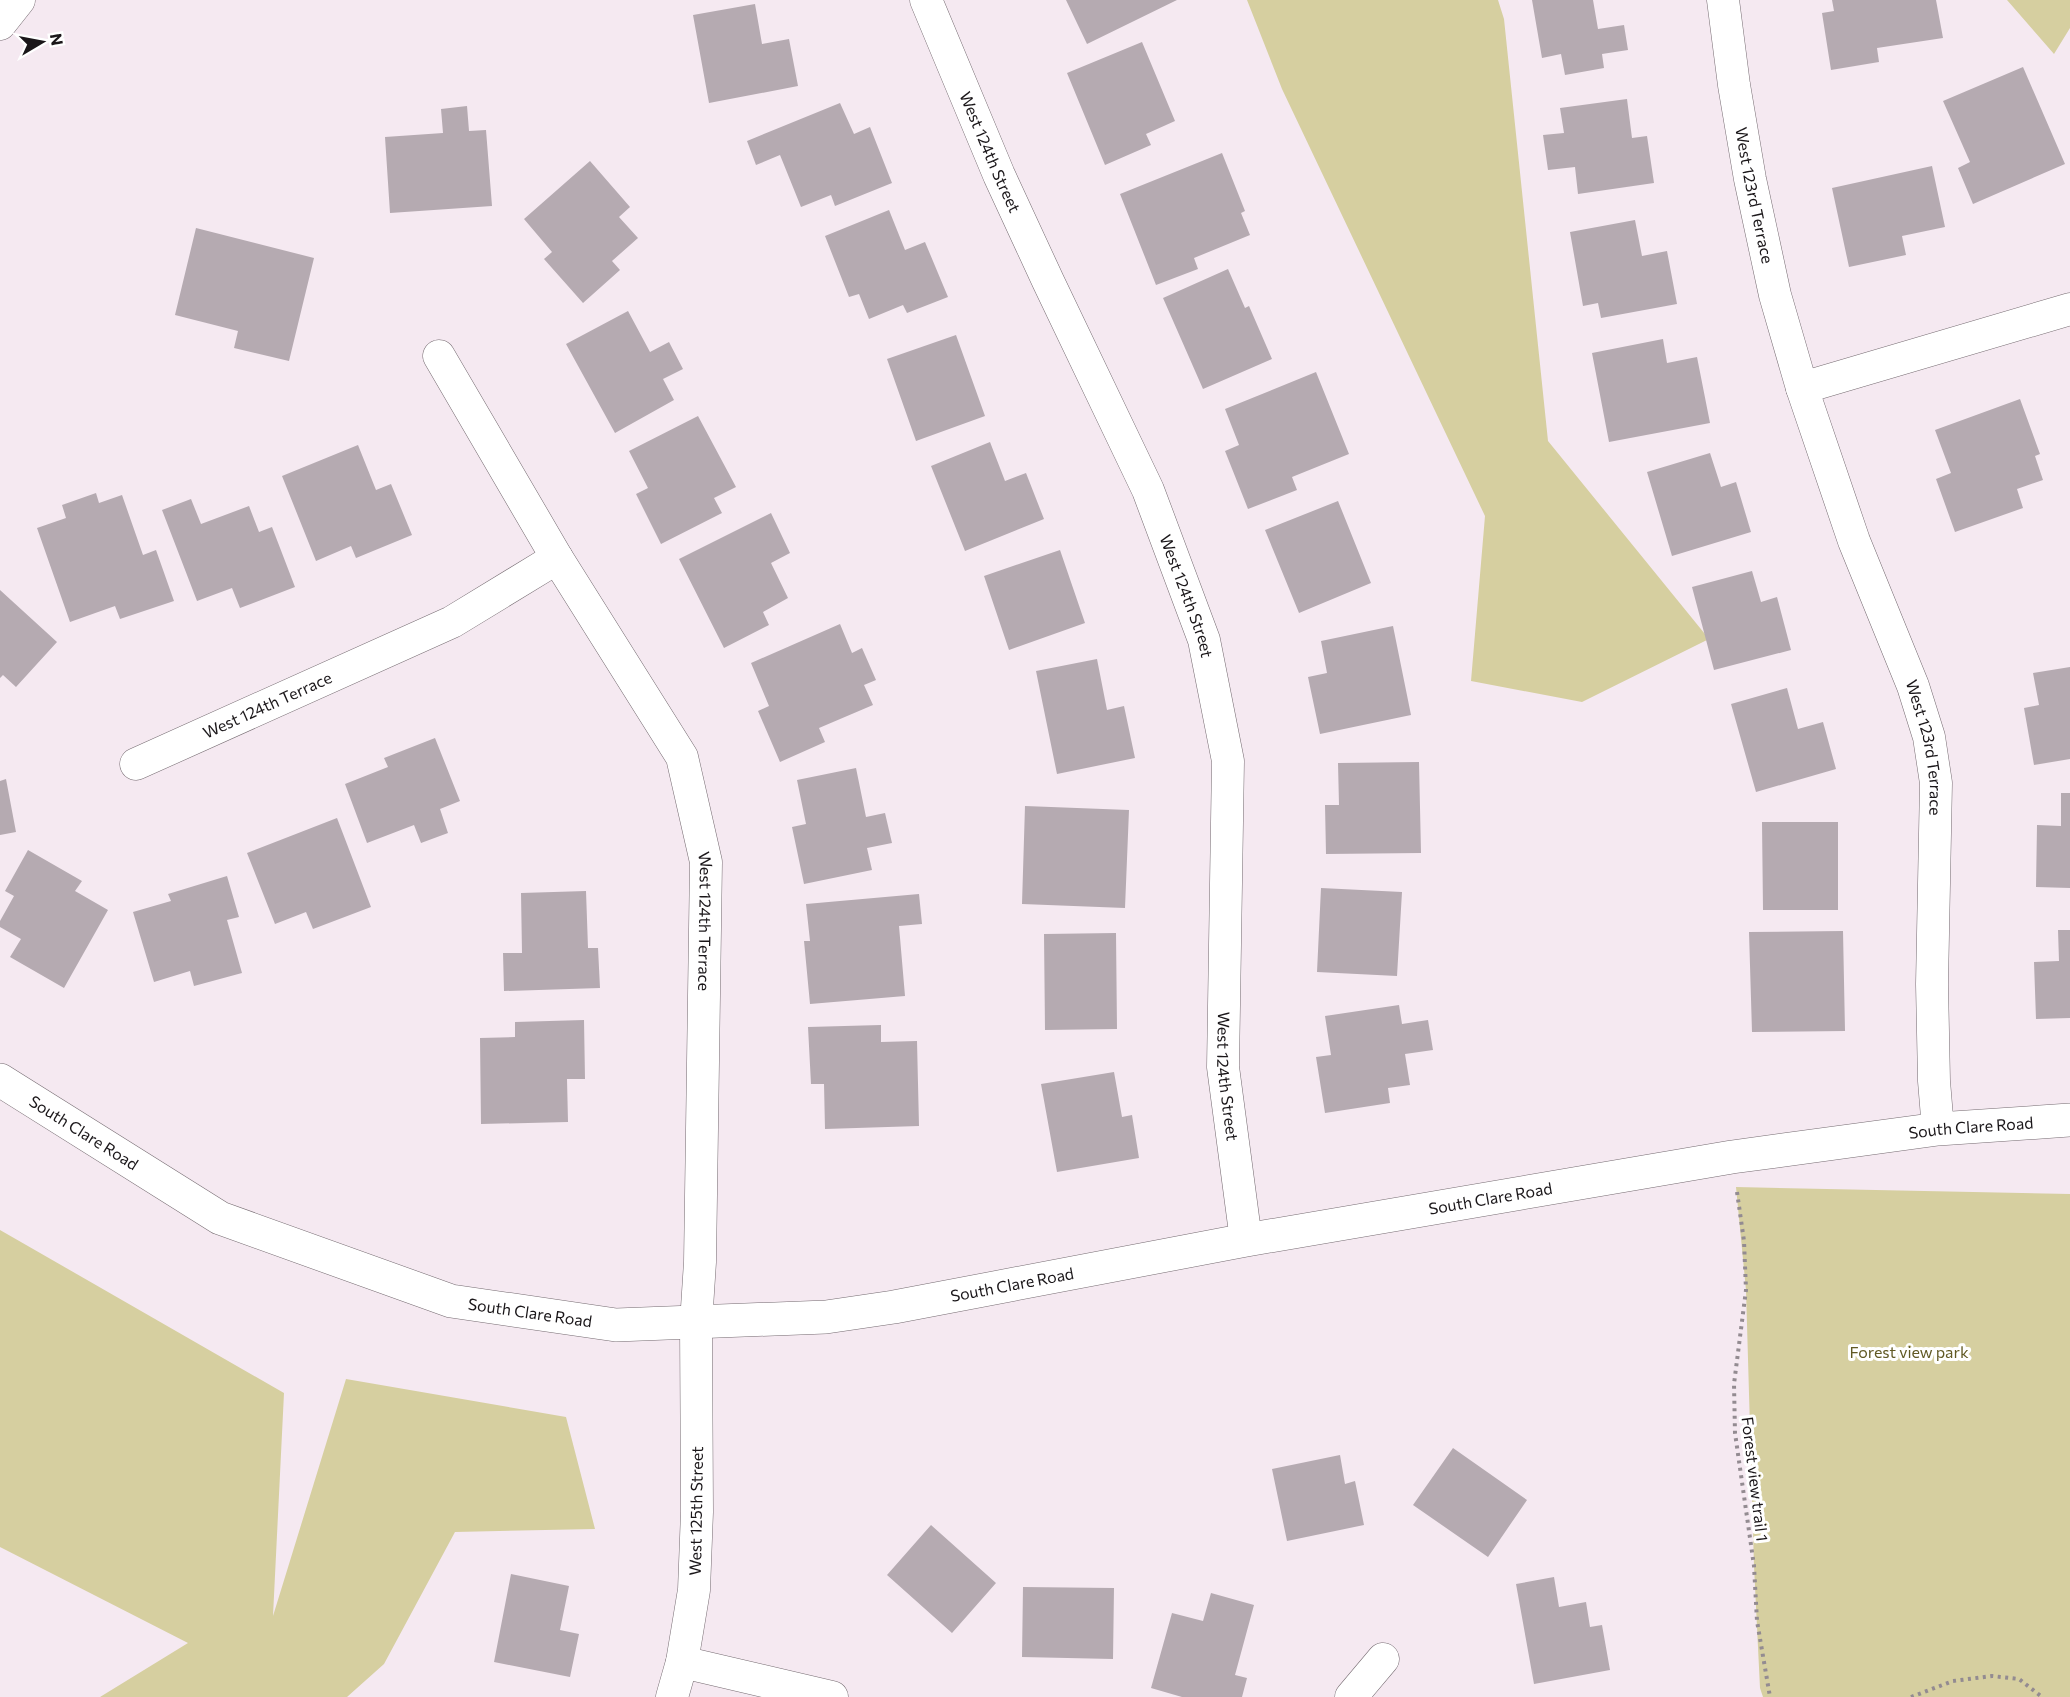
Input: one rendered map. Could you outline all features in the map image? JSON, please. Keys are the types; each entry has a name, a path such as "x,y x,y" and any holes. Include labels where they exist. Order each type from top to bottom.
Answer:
{"street":[{"path":"0,24 19,0"},
{"name":"West 124th Street","path":"926,0 999,175 1148,490 1204,640 1228,761 1223,1067 1246,1240"},
{"name":"West 123rd Terrace","path":"1723,0 1734,85 1750,179 1774,295 1802,388 1854,541 1913,686 1929,737 1936,783 1932,984 1934,1081 1938,1129"},
{"path":"1802,388 2070,309"},
{"name":"West 124th Terrace","path":"439,356 557,558 682,757 706,862 700,1262 696,1323"},
{"name":"West 124th Terrace","path":"136,765 452,622 557,558"},
{"name":"South Clare Road","path":"0,1080 220,1218 451,1301 616,1325 826,1317 894,1307 1246,1240 1732,1157 1938,1129 2043,1120 2070,1120"},
{"name":"West 125th Street","path":"672,1697 682,1662 694,1590 697,1512 696,1323"},
{"path":"1352,1697 1383,1659"},
{"path":"682,1662 832,1697"}],"path":[{"name":"Forest view trail 1","path":"1732,1157 1744,1241 1746,1290 1734,1384 1735,1433 1754,1566 1757,1621 1770,1697"},
{"path":"1911,1697 1953,1682 1992,1676 2019,1679 2042,1697"}],"green space":[{"path":"1247,0 1498,0 1504,19 1548,441 1709,639 1582,702 1471,681 1485,516 1282,89"},
{"path":"2007,0 2070,0 2070,28 2054,54"},
{"name":"Forest view park","path":"1736,1187 2070,1194 2070,1697 1763,1697 1760,1688 1754,1566 1746,1290"},
{"path":"0,1230 284,1393 273,1616 346,1379 566,1417 595,1529 455,1532 384,1664 347,1697 100,1697 188,1643 0,1547"}],"building":[{"path":"1066,0 1177,0 1087,44"},
{"path":"1532,0 1593,0 1598,29 1624,25 1628,50 1602,54 1604,68 1565,75 1561,54 1542,58"},
{"path":"1832,0 1936,0 1943,38 1877,48 1879,62 1831,70 1822,13 1834,11"},
{"path":"755,4 762,44 789,39 798,86 709,103 693,15"},
{"path":"1142,42 1175,121 1146,134 1151,145 1105,165 1067,73"},
{"path":"2023,67 2065,164 1973,204 1958,168 1970,162 1943,101"},
{"path":"1627,99 1632,138 1647,136 1654,183 1578,194 1575,167 1548,170 1543,135 1564,133 1560,108"},
{"path":"840,103 854,134 870,127 892,183 835,206 831,195 801,207 780,155 756,165 747,141"},
{"path":"467,106 469,131 486,130 492,206 390,213 385,137 443,133 441,109"},
{"path":"1222,153 1245,211 1241,213 1250,235 1194,258 1198,269 1156,285 1120,194"},
{"path":"590,161 630,207 619,217 638,238 612,261 620,270 583,303 544,259 552,252 524,219"},
{"path":"1932,166 1945,227 1902,236 1906,255 1849,267 1832,188"},
{"path":"889,210 905,250 925,242 948,297 907,313 903,305 869,319 859,294 849,297 825,236"},
{"path":"1635,220 1642,256 1667,251 1677,304 1601,318 1598,303 1583,306 1570,232"},
{"path":"196,228 314,258 289,361 234,348 238,331 175,315"},
{"path":"1228,269 1245,308 1249,306 1272,359 1203,389 1163,298"},
{"path":"628,311 650,352 669,342 683,369 663,379 674,400 615,433 566,344"},
{"path":"956,335 985,416 916,441 887,359"},
{"path":"1663,339 1667,363 1697,357 1710,423 1609,442 1592,353"},
{"path":"1316,372 1349,454 1292,477 1297,490 1248,509 1225,451 1239,445 1225,409"},
{"path":"2020,399 2040,454 2035,456 2043,480 2017,489 2023,508 1955,532 1936,479 1951,473 1935,430"},
{"path":"698,416 736,487 714,498 722,513 661,544 636,494 648,488 629,451"},
{"path":"990,442 1005,481 1026,473 1044,519 965,551 931,466"},
{"path":"358,445 376,490 391,484 412,535 356,558 351,546 316,561 282,476"},
{"path":"1710,453 1721,487 1736,482 1751,532 1672,556 1647,472"},
{"path":"96,493 99,503 122,495 143,555 156,550 174,601 120,619 115,606 70,622 37,528 66,518 62,505"},
{"path":"191,499 201,524 249,506 259,532 272,527 295,587 240,608 232,588 197,601 162,510"},
{"path":"1338,501 1371,583 1299,613 1265,530"},
{"path":"771,513 790,553 771,563 788,598 763,612 769,625 724,648 679,559"},
{"path":"1060,550 1085,623 1009,650 984,576"},
{"path":"1752,571 1761,602 1777,597 1791,650 1714,670 1692,587"},
{"path":"0,590 57,642 16,687 3,675 0,678"},
{"path":"840,624 852,653 862,648 876,680 864,685 873,705 819,728 825,742 780,762 758,711 769,706 751,663"},
{"path":"1393,626 1411,715 1320,734 1308,677 1327,673 1321,641"},
{"path":"1097,659 1107,710 1124,706 1135,758 1057,774 1036,671"},
{"path":"2070,667 2070,759 2034,765 2024,708 2039,705 2033,673"},
{"path":"1787,688 1798,729 1823,722 1836,769 1756,792 1731,704"},
{"path":"435,738 460,801 440,809 448,833 421,843 414,825 367,843 345,784 388,767 384,758"},
{"path":"1419,762 1421,853 1326,854 1325,805 1339,805 1338,763"},
{"path":"856,768 866,817 885,813 892,843 867,848 872,870 804,884 792,827 806,824 797,780"},
{"path":"6,779 16,832 0,835 0,781"},
{"path":"2061,793 2070,793 2070,888 2036,887 2037,825 2061,826"},
{"path":"1025,806 1129,810 1125,908 1022,904"},
{"path":"337,818 371,907 313,929 306,912 275,924 247,853"},
{"path":"1762,822 1838,822 1838,910 1763,910"},
{"path":"28,850 82,881 75,891 108,910 64,988 10,957 21,939 0,927 0,921 14,896 5,891"},
{"path":"227,876 239,917 227,920 242,973 194,986 190,971 154,982 133,912 171,901 168,894"},
{"path":"1321,888 1402,892 1397,976 1317,972"},
{"path":"586,891 588,948 598,948 600,988 504,991 503,953 522,953 521,893"},
{"path":"919,894 922,924 899,926 905,996 810,1004 804,941 810,941 806,904"},
{"path":"2058,930 2070,930 2070,1018 2036,1019 2034,962 2059,961"},
{"path":"1843,931 1845,1031 1752,1032 1749,932"},
{"path":"1116,933 1117,1029 1045,1030 1044,934"},
{"path":"1399,1005 1402,1024 1428,1020 1433,1050 1405,1054 1410,1085 1388,1088 1390,1103 1325,1113 1316,1057 1331,1055 1325,1016"},
{"path":"584,1020 585,1079 567,1079 568,1122 481,1124 480,1038 515,1037 515,1022"},
{"path":"881,1025 881,1042 917,1041 919,1126 825,1129 824,1084 811,1084 808,1027"},
{"path":"1114,1072 1122,1117 1132,1115 1139,1158 1057,1172 1041,1084"},
{"path":"1453,1448 1527,1500 1488,1557 1413,1505"},
{"path":"1340,1455 1345,1484 1355,1481 1364,1525 1287,1541 1272,1469"},
{"path":"931,1525 996,1583 952,1633 887,1575"},
{"path":"511,1574 569,1586 560,1630 579,1634 570,1677 494,1662"},
{"path":"1554,1577 1559,1607 1586,1602 1590,1627 1602,1625 1610,1670 1534,1684 1516,1584"},
{"path":"1023,1587 1114,1588 1113,1659 1022,1657"},
{"path":"1211,1593 1254,1605 1235,1675 1247,1678 1242,1697 1182,1697 1151,1688 1172,1613 1203,1621"}]}
